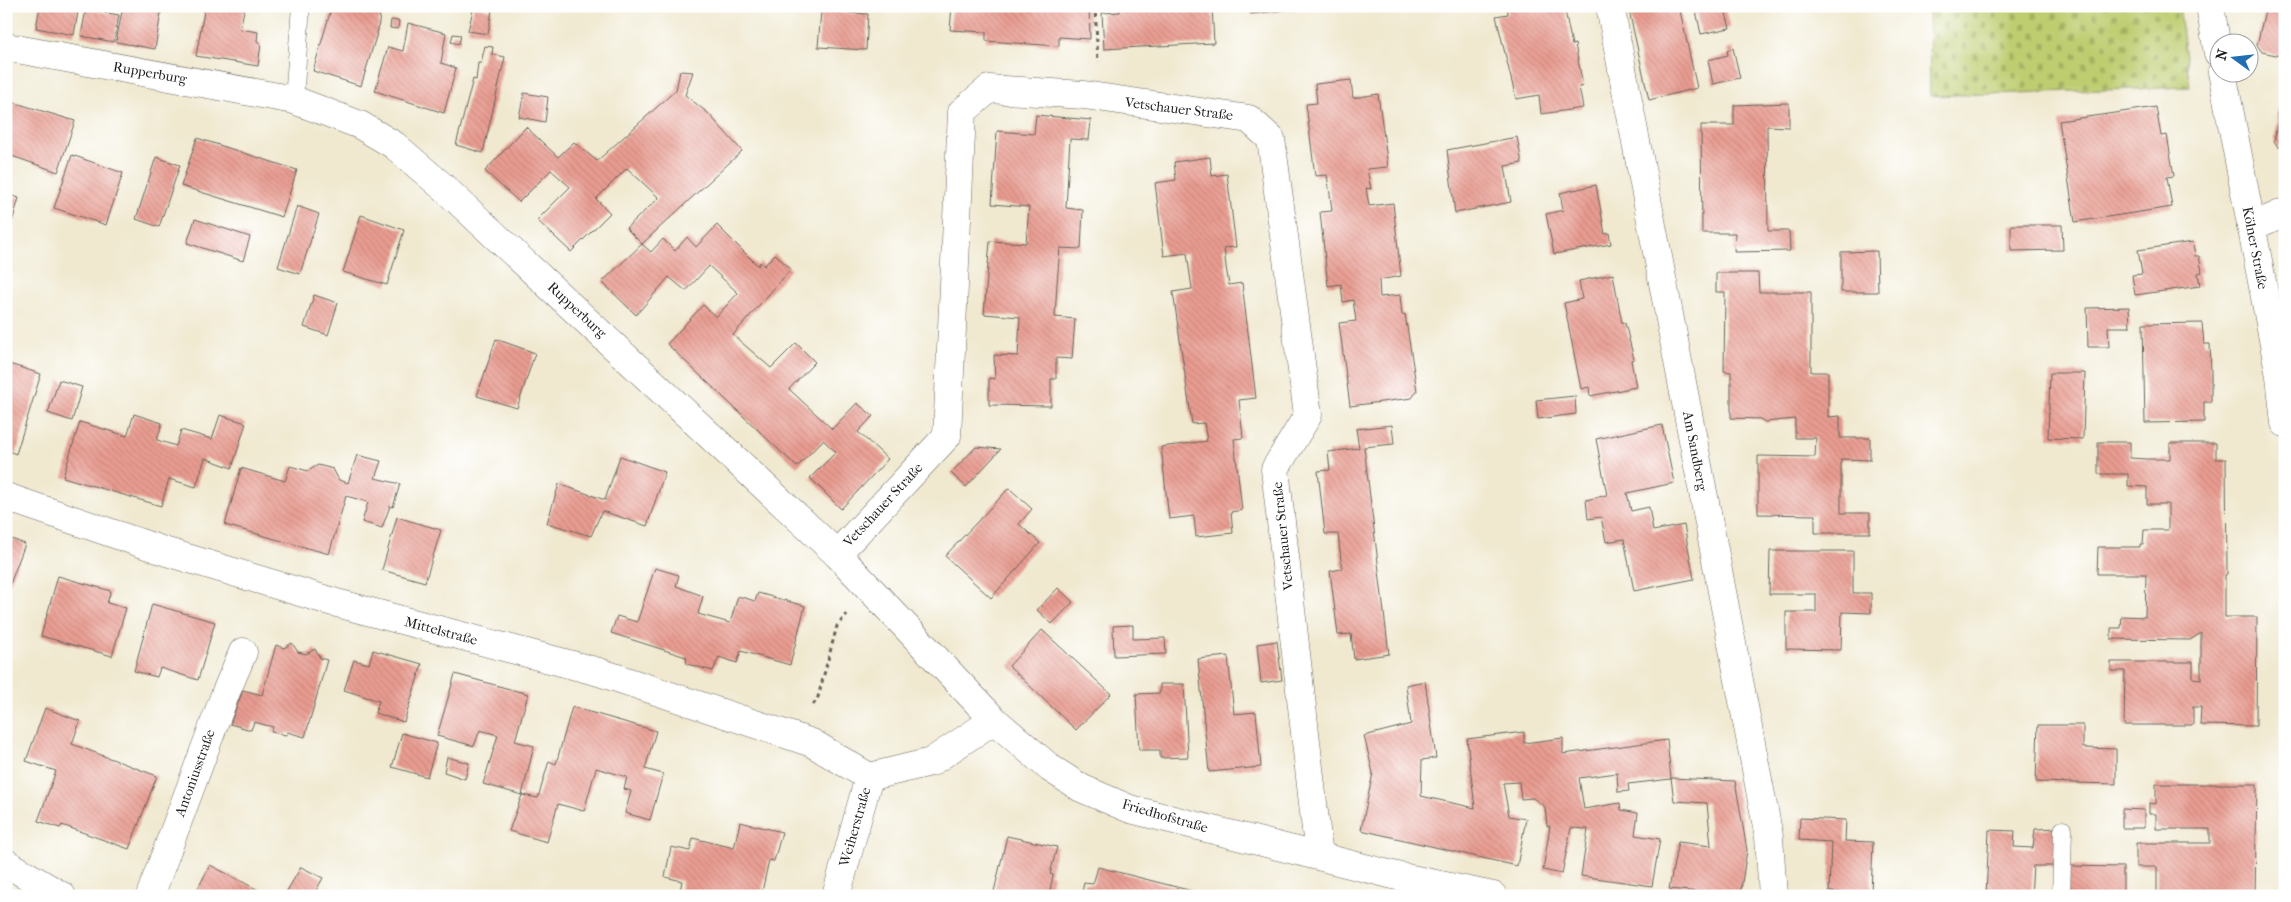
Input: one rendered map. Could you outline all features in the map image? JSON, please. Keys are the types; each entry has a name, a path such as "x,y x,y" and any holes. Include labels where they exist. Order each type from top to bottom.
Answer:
{"street":[{"name":"Am Sandberg","path":"1610,6 1769,837 1773,896"},
{"path":"2210,6 2214,32"},
{"name":"Rupperburg","path":"6,46 294,100 360,125 401,151 443,187 837,554"},
{"name":"Kölner Straße","path":"2224,82 2280,376 2285,423"},
{"name":"Vetschauer Straße","path":"837,554 947,436 962,112 989,88 1099,98 1249,119 1271,139 1308,415 1275,469 1319,856"},
{"path":"2251,227 2285,212"},
{"name":"Mittelstraße","path":"6,497 167,552 333,602 599,672 812,743 869,777"},
{"name":"Friedhofstraße","path":"837,554 994,720 1050,768 1081,788 1130,809 1397,876 1493,896"},
{"name":"Antoniusstraße","path":"150,896 226,692 244,652"},
{"name":"Weiherstraße","path":"836,896 869,777 931,762 994,720"},
{"path":"6,863 62,896"}],"lane":[{"path":"294,100 301,6"},
{"path":"2061,896 2063,830"}],"path":[{"path":"1095,6 1099,98"},
{"path":"790,736 818,697 837,626 870,587"}],"green space":[{"path":"1929,6 2179,6 2190,87 1930,96"}],"building":[{"path":"40,6 79,6 74,35 36,28"},
{"path":"123,6 162,6 155,49 116,42"},
{"path":"205,6 245,6 240,29 258,32 257,41 261,44 258,66 196,56"},
{"path":"332,6 381,6 378,30 361,86 313,71"},
{"path":"474,6 492,10 488,34 468,31"},
{"path":"952,6 1089,6 1090,39 1059,37 1059,46 986,41 986,32 950,30"},
{"path":"1120,6 1212,6 1214,43 1104,49 1102,13 1120,12"},
{"path":"1250,6 1310,6 1311,7 1251,14"},
{"path":"1507,6 1564,6 1572,45 1575,44 1583,86 1579,87 1583,108 1541,114 1539,95 1516,99 1496,16 1508,14"},
{"path":"1628,6 1679,6 1697,88 1649,100"},
{"path":"1695,6 1724,6 1730,28 1701,34"},
{"path":"2266,6 2285,6 2285,57 2262,52 2258,46"},
{"path":"86,9 119,15 114,42 81,36"},
{"path":"821,11 868,14 866,50 818,47"},
{"path":"391,20 399,21 398,29 390,28"},
{"path":"408,23 446,33 441,63 456,68 444,113 375,91 388,47 403,51"},
{"path":"453,34 461,35 459,44 451,42"},
{"path":"485,46 493,47 492,54 505,57 483,153 456,145 473,79 476,80 478,63 481,63"},
{"path":"1733,48 1740,78 1713,84 1708,60 1728,55 1727,50"},
{"path":"680,71 693,72 685,95 708,113 742,151 642,244 626,228 659,198 627,168 596,199 610,213 571,252 537,220 570,187 551,170 519,202 485,171 526,127 558,157 574,142 597,161 676,90"},
{"path":"1351,80 1353,98 1378,94 1388,167 1367,169 1371,189 1366,188 1369,206 1393,203 1401,276 1379,280 1380,297 1400,295 1402,315 1405,314 1417,391 1412,398 1350,406 1339,323 1356,321 1353,300 1343,302 1341,284 1328,286 1320,212 1332,211 1330,194 1327,175 1315,176 1306,104 1317,103 1315,84"},
{"path":"2285,81 2285,149 2278,147 2274,141 2278,120 2277,114"},
{"path":"524,93 548,97 545,122 519,117"},
{"path":"6,100 75,121 58,172 6,154"},
{"path":"1789,103 1789,127 1767,126 1768,231 1789,231 1790,251 1734,252 1735,233 1702,233 1701,125 1734,125 1734,105"},
{"path":"2156,107 2161,136 2167,135 2174,176 2167,177 2172,207 2075,222 2059,121"},
{"path":"1036,115 1091,120 1089,140 1070,139 1066,208 1083,210 1081,249 1060,248 1057,283 1055,317 1075,319 1072,359 1056,358 1056,379 1051,379 1051,406 989,405 989,378 995,379 994,355 1018,356 1020,317 984,314 990,241 1026,243 1029,207 992,204 997,131 1034,134"},
{"path":"1517,137 1522,163 1505,166 1511,202 1455,213 1447,150"},
{"path":"197,138 297,170 282,217 181,186"},
{"path":"72,155 123,173 106,225 54,208"},
{"path":"156,157 180,165 159,227 136,219"},
{"path":"1210,157 1212,176 1227,174 1236,247 1224,248 1226,267 1229,285 1242,283 1256,398 1239,400 1243,438 1234,439 1242,510 1231,512 1233,533 1196,537 1194,516 1169,519 1161,447 1207,441 1204,423 1192,424 1173,292 1192,289 1187,253 1164,256 1155,183 1176,180 1174,162"},
{"path":"1596,185 1605,234 1609,233 1611,244 1554,254 1546,214 1563,210 1560,193"},
{"path":"6,194 19,198 8,236 6,235"},
{"path":"297,206 319,214 300,274 278,267"},
{"path":"361,215 404,230 387,285 343,272"},
{"path":"195,219 250,237 243,261 187,243"},
{"path":"717,225 758,266 760,262 764,266 775,254 791,269 733,335 771,368 796,343 815,362 789,389 832,429 857,403 873,416 858,432 888,459 841,509 810,478 836,452 823,440 797,467 667,344 703,305 716,317 738,293 709,266 686,291 669,277 636,315 602,282 642,244 651,252 663,239 675,251 687,237 696,247"},
{"path":"2011,225 2062,225 2063,250 2011,251"},
{"path":"2193,242 2195,256 2199,256 2202,272 2198,273 2200,286 2135,295 2132,275 2142,274 2138,250"},
{"path":"1877,251 1878,292 1841,292 1841,252"},
{"path":"1716,273 1758,273 1759,292 1811,292 1811,372 1828,372 1828,417 1840,416 1840,438 1870,438 1870,460 1841,459 1841,513 1870,513 1870,533 1815,533 1815,515 1758,514 1758,456 1815,457 1816,438 1795,438 1795,419 1765,422 1760,419 1731,418 1731,372 1724,371 1725,292 1716,292"},
{"path":"1613,274 1622,323 1625,323 1634,359 1631,360 1636,387 1590,396 1589,387 1581,389 1564,303 1582,299 1579,281"},
{"path":"314,295 338,303 328,335 304,327"},
{"path":"2129,307 2130,327 2108,327 2109,347 2088,347 2087,308"},
{"path":"2202,323 2204,344 2210,344 2211,372 2211,402 2204,402 2204,422 2145,423 2143,324"},
{"path":"496,339 535,353 517,408 477,396"},
{"path":"6,363 41,374 16,454 6,450"},
{"path":"2050,373 2085,373 2083,439 2048,438"},
{"path":"59,380 82,387 72,421 48,413"},
{"path":"1575,396 1576,414 1538,419 1536,400"},
{"path":"134,414 162,423 157,440 176,446 181,430 212,439 220,415 246,423 232,468 205,458 196,487 169,479 161,506 63,477 80,422 127,436"},
{"path":"1392,425 1394,444 1364,447 1389,654 1354,659 1351,634 1338,635 1330,571 1342,569 1338,534 1325,534 1318,471 1330,470 1328,452 1359,448 1356,429"},
{"path":"1662,425 1674,483 1627,493 1631,511 1649,507 1653,531 1684,525 1694,579 1634,591 1624,539 1606,542 1601,517 1588,519 1586,500 1607,495 1596,439"},
{"path":"2098,442 2130,442 2130,458 2146,459 2170,459 2170,443 2216,443 2216,459 2226,459 2227,574 2225,575 2225,617 2257,617 2256,726 2200,725 2201,707 2193,707 2193,725 2124,725 2125,671 2111,671 2111,662 2193,662 2193,678 2201,679 2201,633 2190,640 2111,639 2111,628 2121,628 2122,616 2145,617 2146,574 2097,574 2098,547 2140,547 2140,544 2143,544 2144,530 2168,530 2168,504 2147,504 2147,487 2128,486 2128,474 2098,474"},
{"path":"976,447 1001,449 966,487 951,473"},
{"path":"357,455 381,461 375,478 400,484 393,507 390,506 382,528 362,522 368,502 346,496 329,554 225,525 241,468 285,481 290,466 308,471 318,465 333,469 339,480 348,483"},
{"path":"620,456 665,472 647,526 602,511 591,536 547,523 559,484 605,500"},
{"path":"1009,488 1032,509 1019,524 1040,543 991,598 945,556"},
{"path":"397,517 441,530 425,582 382,570"},
{"path":"6,537 25,544 6,595"},
{"path":"1770,551 1853,551 1853,593 1871,593 1871,613 1842,612 1841,650 1786,649 1786,612 1816,612 1816,594 1769,594"},
{"path":"655,568 679,575 676,586 703,596 698,614 730,623 738,596 755,601 758,593 805,606 790,665 741,651 737,663 719,657 713,671 687,664 686,657 611,633 617,616 637,622"},
{"path":"58,576 111,591 107,603 126,608 112,656 41,636"},
{"path":"1058,588 1073,602 1052,624 1037,610"},
{"path":"152,604 215,622 198,680 160,668 157,677 134,671"},
{"path":"1133,625 1133,639 1165,638 1166,654 1114,656 1113,626"},
{"path":"1042,630 1111,694 1076,730 1009,666"},
{"path":"1277,641 1282,680 1261,683 1257,644"},
{"path":"292,643 298,652 306,654 315,649 320,658 327,660 305,737 287,732 286,735 271,732 273,727 254,722 251,730 230,724 243,690 262,695 276,645 284,648"},
{"path":"373,650 422,664 404,722 375,713 379,701 344,690 354,660 369,664"},
{"path":"1228,656 1234,714 1256,712 1261,767 1209,772 1198,659"},
{"path":"455,674 528,694 515,741 534,746 522,795 483,784 498,735 480,730 474,746 437,736"},
{"path":"1425,681 1436,758 1422,760 1421,796 1475,808 1467,739 1524,732 1524,743 1563,738 1563,754 1667,740 1671,779 1628,784 1629,791 1618,792 1617,773 1579,778 1584,809 1620,803 1621,810 1638,813 1635,835 1660,839 1652,886 1581,876 1588,829 1571,828 1562,874 1543,870 1550,826 1547,826 1545,807 1533,798 1521,799 1519,782 1503,783 1509,816 1526,819 1517,866 1361,830 1373,773 1364,736 1411,724 1406,685"},
{"path":"1160,684 1184,684 1188,757 1160,758 1160,750 1139,750 1136,694 1160,693"},
{"path":"572,707 656,731 645,769 663,774 650,820 625,813 631,791 624,789 627,777 596,768 584,811 558,804 547,842 509,831 522,795 538,798 549,761 556,764"},
{"path":"45,708 80,721 72,744 157,776 129,849 62,825 60,828 38,821 56,771 26,761"},
{"path":"2038,725 2083,725 2083,748 2116,749 2116,784 2036,782"},
{"path":"402,733 437,743 427,777 392,767"},
{"path":"447,757 469,763 465,779 444,772"},
{"path":"1671,778 1735,781 1747,850 1740,896 1669,889 1678,842 1711,846 1707,803 1674,801"},
{"path":"2156,784 2257,784 2255,896 2157,896 2157,867 2136,867 2136,843 2210,843 2210,829 2156,829 2156,814 2149,814 2149,803 2156,804"},
{"path":"2122,809 2144,810 2144,828 2122,828"},
{"path":"1800,818 1846,820 1845,841 1873,842 1871,894 1829,892 1831,842 1799,840"},
{"path":"740,822 782,832 774,861 769,860 761,896 679,896 682,881 665,877 671,847 690,851 693,838 734,848"},
{"path":"2060,828 2054,866 2033,866 2031,896 1986,896 1989,830 2015,831 2014,847 2033,848 2035,829"},
{"path":"1007,836 1057,847 1050,874 1053,875 1049,896 993,896"},
{"path":"210,865 270,896 194,896"},
{"path":"2066,866 2123,867 2123,896 2067,896"},
{"path":"301,867 323,878 313,896 284,896"},
{"path":"1098,867 1196,892 1195,896 1081,896 1084,883 1093,884"}]}
